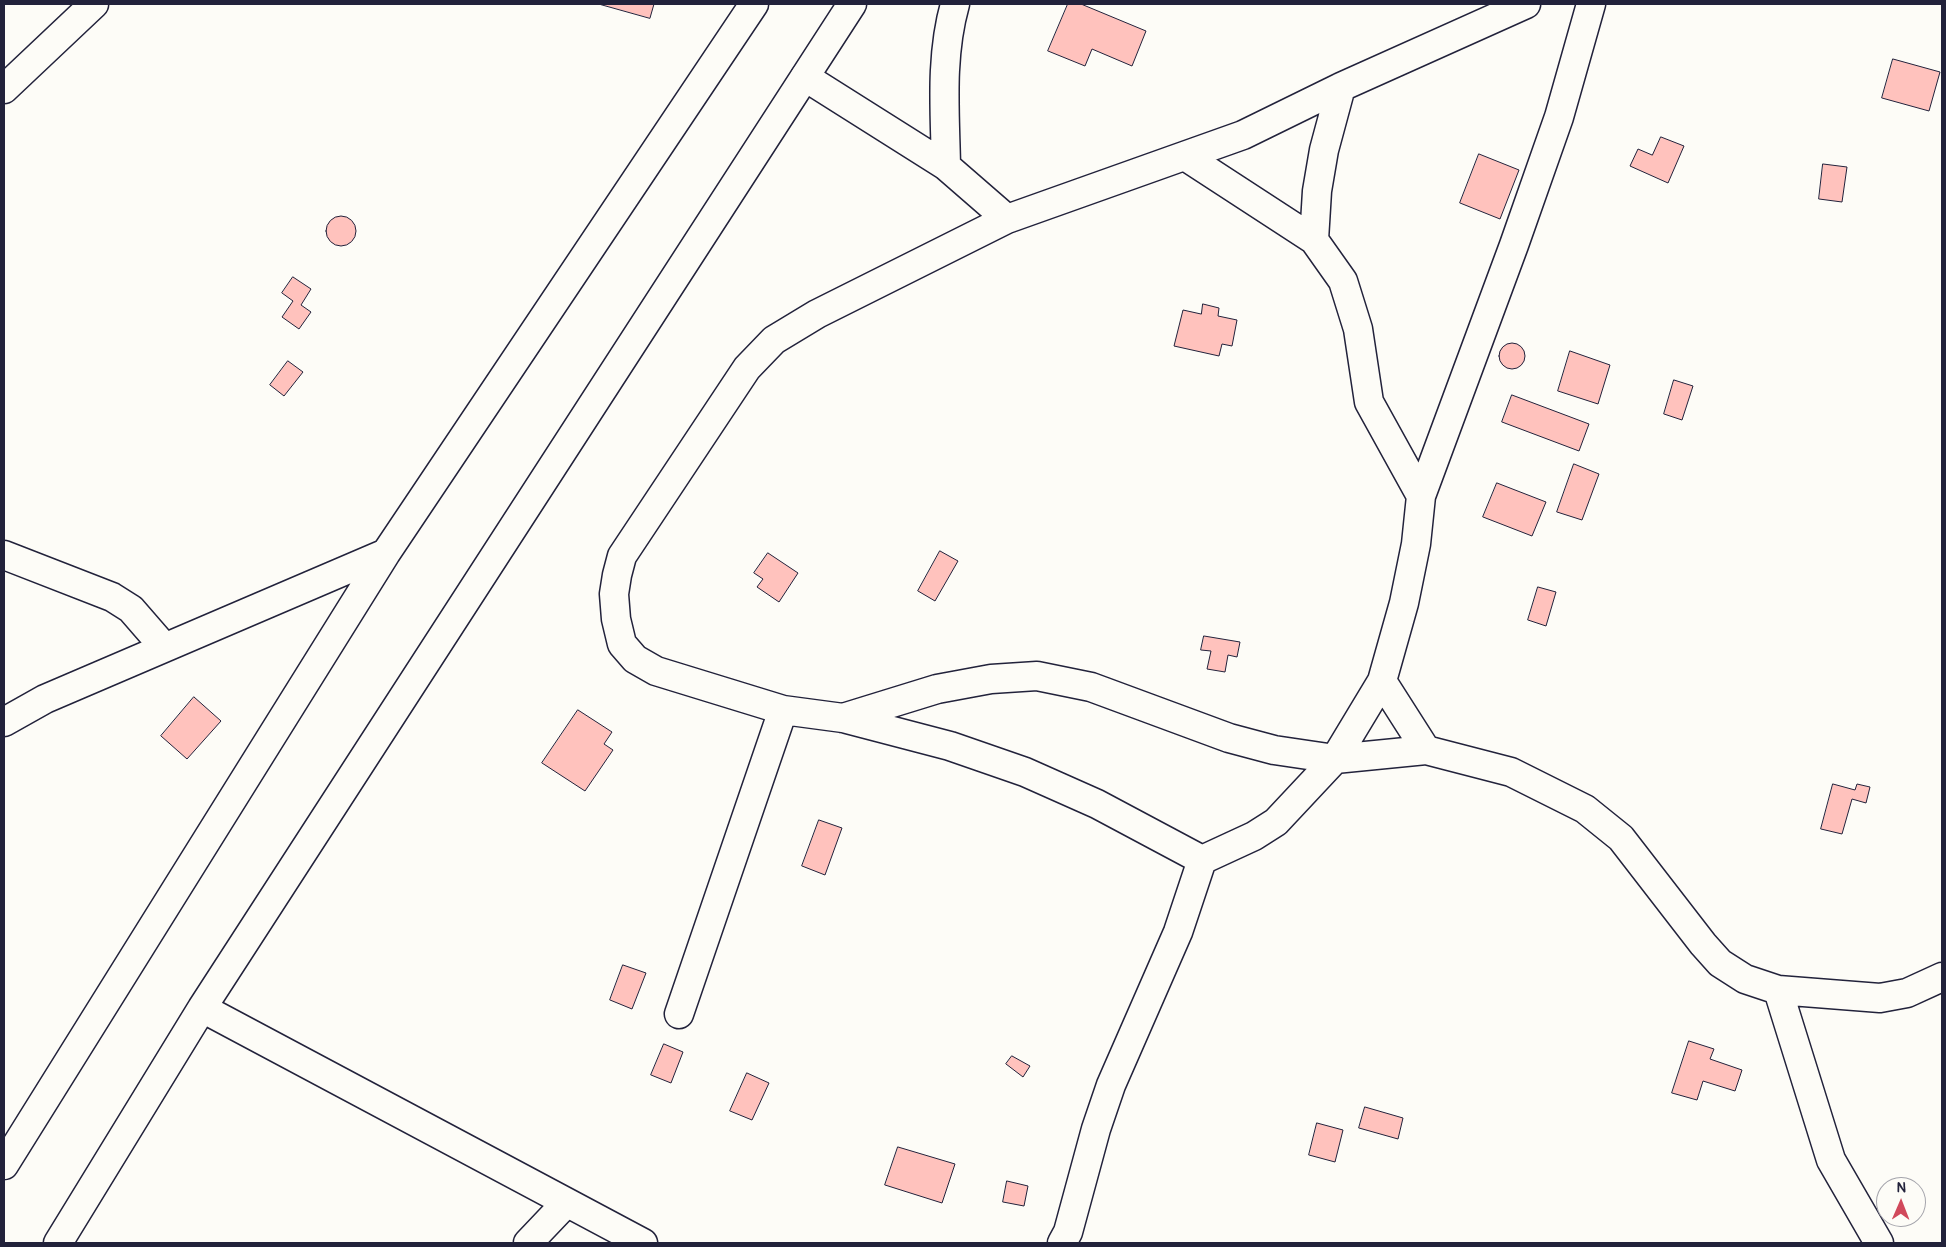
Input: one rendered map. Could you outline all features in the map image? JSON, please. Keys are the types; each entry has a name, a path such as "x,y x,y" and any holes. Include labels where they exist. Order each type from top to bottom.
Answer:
{"street":[{"path":"4,90 94,4"},
{"path":"4,1165 386,553 754,4"},
{"path":"58,1243 202,1008 852,4"},
{"path":"946,166 944,75 948,29 955,4"},
{"path":"1202,860 1097,804 1025,772 950,746 843,718 783,710 656,671 635,658 622,644 616,619 614,594 622,556 747,368 774,340 817,314 1007,219 1243,136 1341,87 1526,4"},
{"path":"1062,1243 1068,1232 1096,1129 1111,1085 1178,932 1202,860 1254,836 1276,822 1335,758 1382,682 1404,604 1416,544 1421,496 1556,126 1591,4"},
{"path":"805,77 946,166 1007,219"},
{"path":"1314,240 1317,191 1324,150 1341,87"},
{"path":"1185,156 1314,240 1343,282 1358,329 1369,402 1421,496"},
{"path":"4,722 44,699 386,553"},
{"path":"4,555 112,597 131,610 164,647"},
{"path":"843,718 937,689 991,679 1037,676 1090,687 1229,738 1265,748 1335,758 1426,750 1511,772 1585,809 1621,838 1703,944 1720,963 1744,980 1778,990 1880,998 1907,993 1942,977"},
{"path":"1382,682 1426,750"},
{"path":"679,1014 783,710"},
{"path":"1778,990 1831,1160 1879,1243"},
{"path":"202,1008 642,1243"},
{"path":"528,1243 566,1203"}],"building":[{"path":"599,4 654,4 650,18"},
{"path":"1068,4 1081,4 1146,31 1132,66 1092,49 1085,66 1048,51"},
{"path":"1893,59 1940,72 1929,111 1882,98"},
{"path":"1661,137 1684,146 1668,183 1630,166 1638,149 1652,155"},
{"path":"1479,154 1519,170 1500,219 1460,203"},
{"path":"1823,164 1847,167 1842,202 1819,199"},
{"path":"341,216 352,220 356,231 352,242 341,246 330,242 326,231 330,220"},
{"path":"293,277 311,289 301,305 311,312 299,329 282,317 293,301 282,293"},
{"path":"1203,304 1219,308 1218,316 1237,320 1232,346 1222,344 1219,356 1174,346 1183,310 1201,314"},
{"path":"1512,343 1521,347 1525,356 1521,365 1512,369 1503,365 1499,356 1503,347"},
{"path":"1570,351 1610,365 1598,404 1558,391"},
{"path":"288,361 303,372 284,396 270,385"},
{"path":"1674,380 1693,386 1682,420 1664,414"},
{"path":"1512,395 1589,424 1579,451 1502,422"},
{"path":"1574,464 1599,474 1582,520 1557,512"},
{"path":"1497,483 1546,502 1532,536 1483,517"},
{"path":"940,551 958,561 935,601 918,591"},
{"path":"768,553 798,573 779,602 757,587 763,579 754,573"},
{"path":"1538,587 1556,592 1546,626 1528,620"},
{"path":"1204,636 1240,642 1237,657 1228,655 1225,672 1207,669 1211,651 1201,650"},
{"path":"194,697 221,721 187,759 161,736"},
{"path":"578,710 612,732 604,744 613,750 585,791 542,763"},
{"path":"1833,784 1855,790 1857,784 1870,787 1866,803 1852,799 1842,834 1821,829"},
{"path":"819,820 842,828 825,875 802,866"},
{"path":"623,965 646,973 632,1009 610,1000"},
{"path":"1689,1041 1714,1049 1710,1059 1742,1070 1735,1091 1703,1081 1697,1100 1672,1093"},
{"path":"664,1044 683,1052 671,1083 651,1075"},
{"path":"1012,1056 1030,1066 1023,1077 1006,1064"},
{"path":"747,1073 769,1083 752,1120 730,1111"},
{"path":"1365,1107 1403,1118 1398,1139 1359,1128"},
{"path":"1317,1123 1343,1130 1335,1162 1309,1155"},
{"path":"898,1147 955,1164 942,1203 885,1185"},
{"path":"1007,1181 1028,1186 1024,1206 1003,1202"}]}
